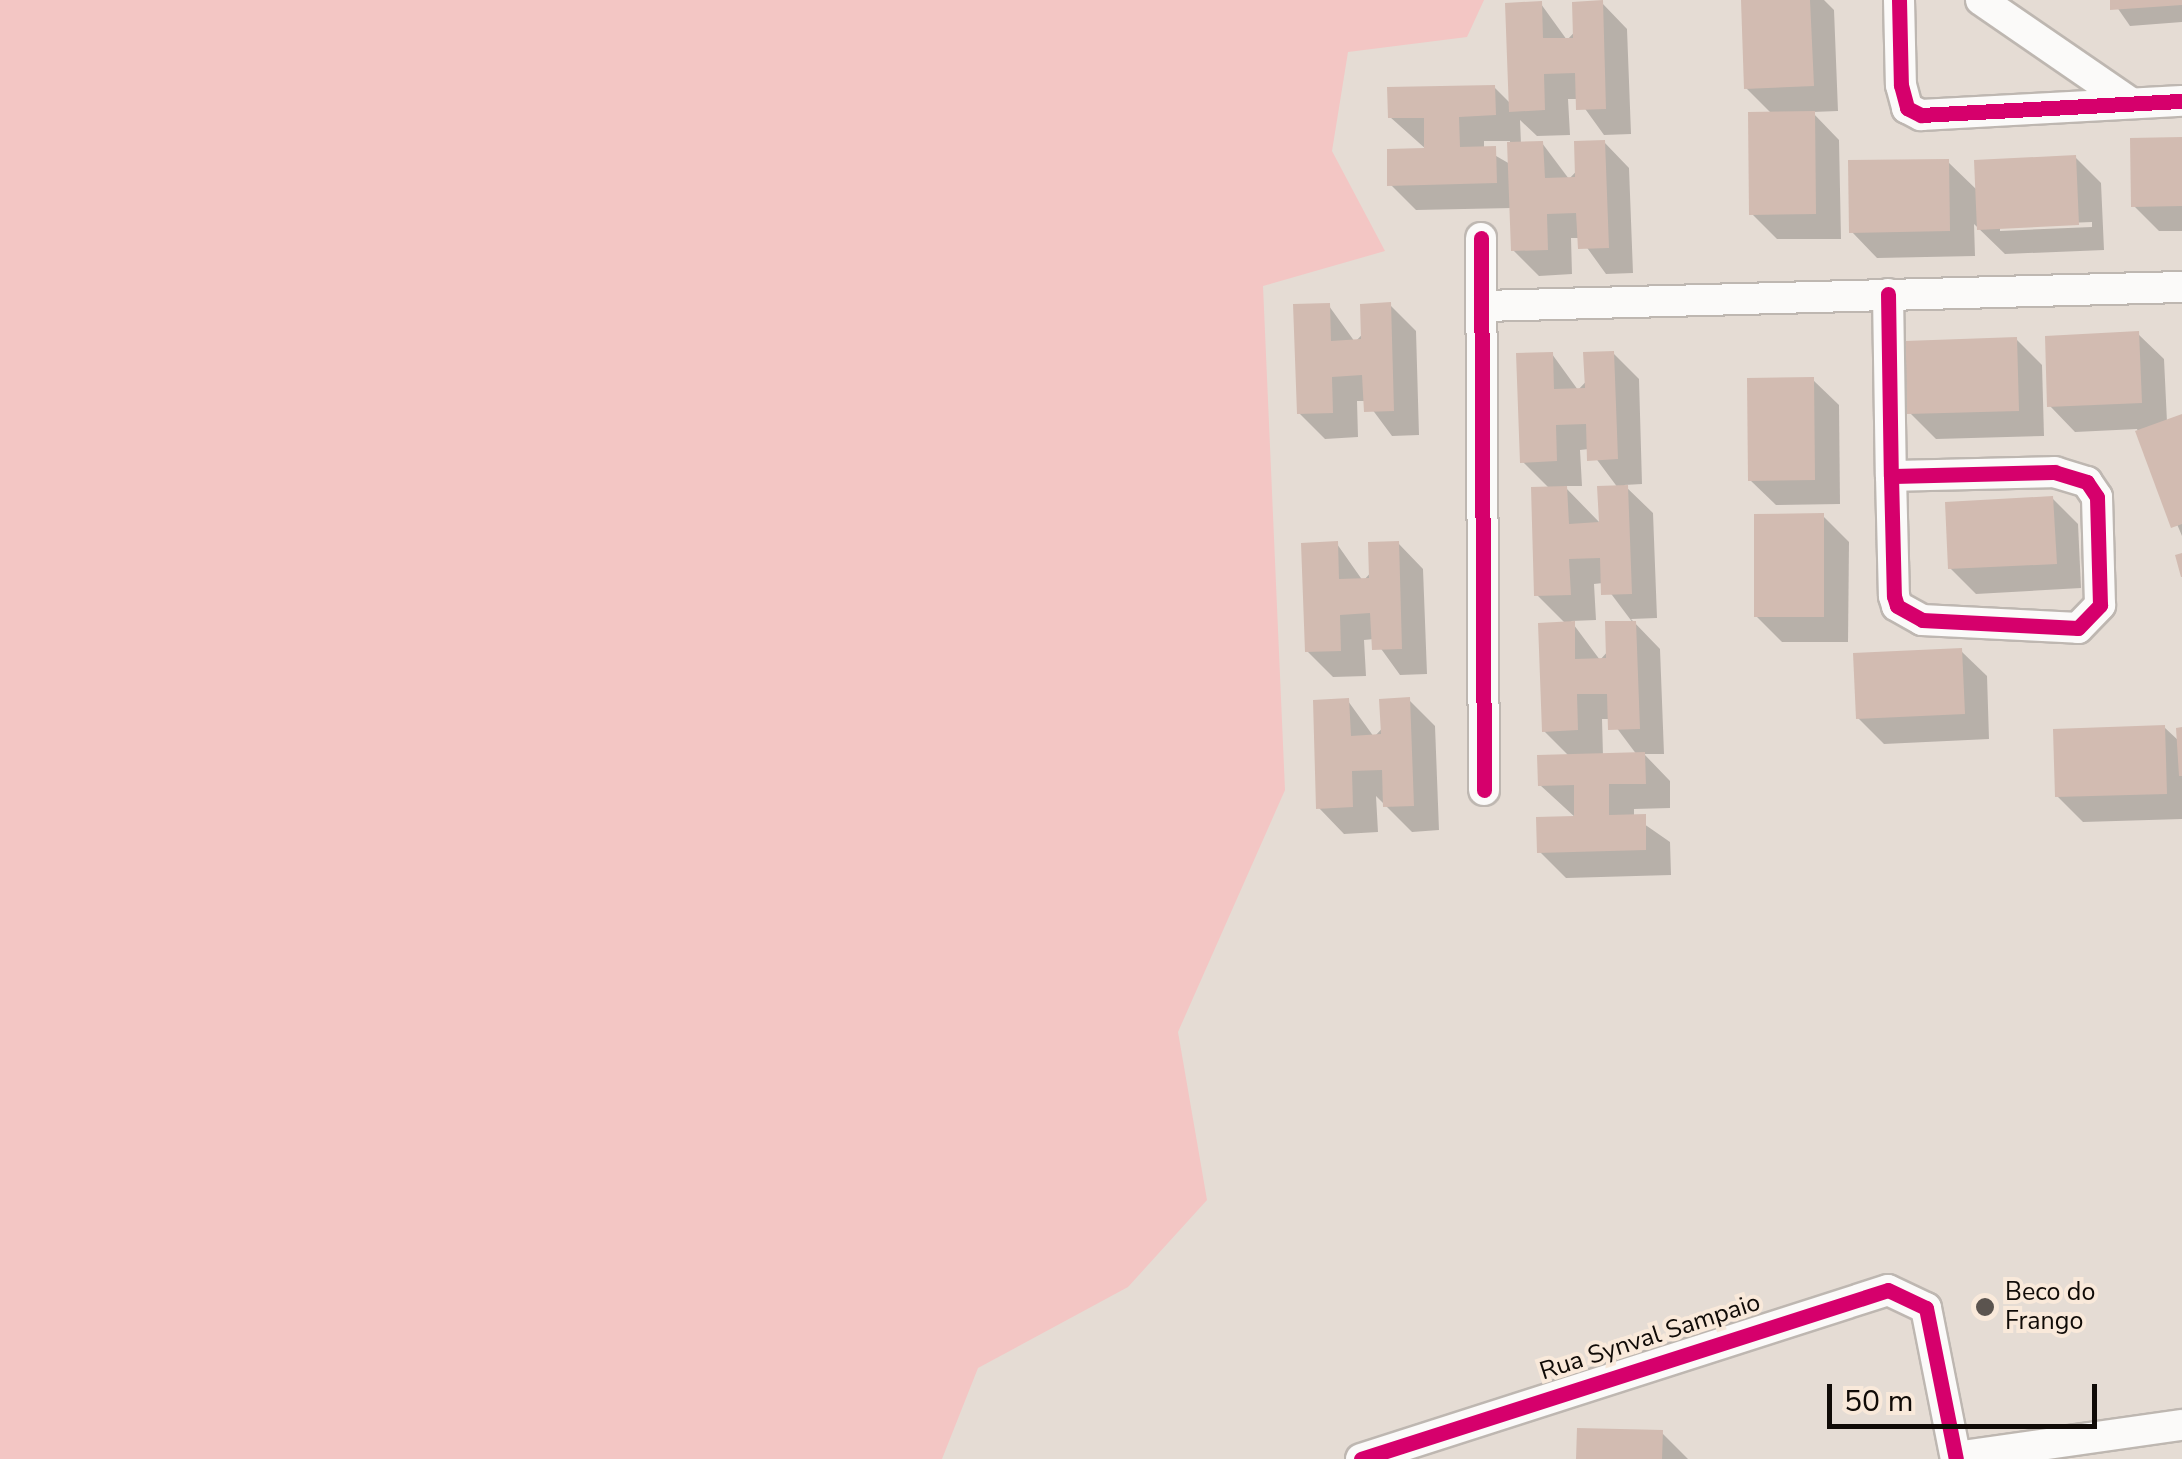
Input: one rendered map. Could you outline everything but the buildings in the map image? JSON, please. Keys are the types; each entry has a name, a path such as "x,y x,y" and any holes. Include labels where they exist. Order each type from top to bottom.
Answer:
{"street":[{"path":"1899,0 1901,85 1911,112 2182,101"},
{"path":"1981,0 2131,103"},
{"path":"1482,238 1484,790"},
{"path":"1484,306 2182,287"},
{"path":"1888,294 1891,476 1894,596 1908,616 2078,628 2100,605 2097,496 2087,482 2056,472 1891,476"},
{"name":"Rua Synval Sampaio","path":"1361,1459 1888,1290 1926,1308 1936,1336 1956,1458"},
{"path":"1956,1458 2182,1425"}],"shaded area":[{"path":"0,0 1484,0 1467,37 1348,52 1332,151 1385,251 1263,286 1285,790 1178,1032 1207,1200 1128,1287 978,1368 942,1459 0,1459"}],"cycle path":[{"path":"1899,0 1901,85 1907,108 1921,115 2182,101"},
{"path":"1481,238 1484,790"},
{"path":"1888,294 1891,476 1894,596 1897,606 1922,620 2078,628 2100,605 2097,497 2087,482 2055,472 1891,476"},
{"path":"1361,1459 1888,1290 1926,1308 1956,1459"}],"place":[{"name":"Beco do Frango","path":"1985,1307"}]}
